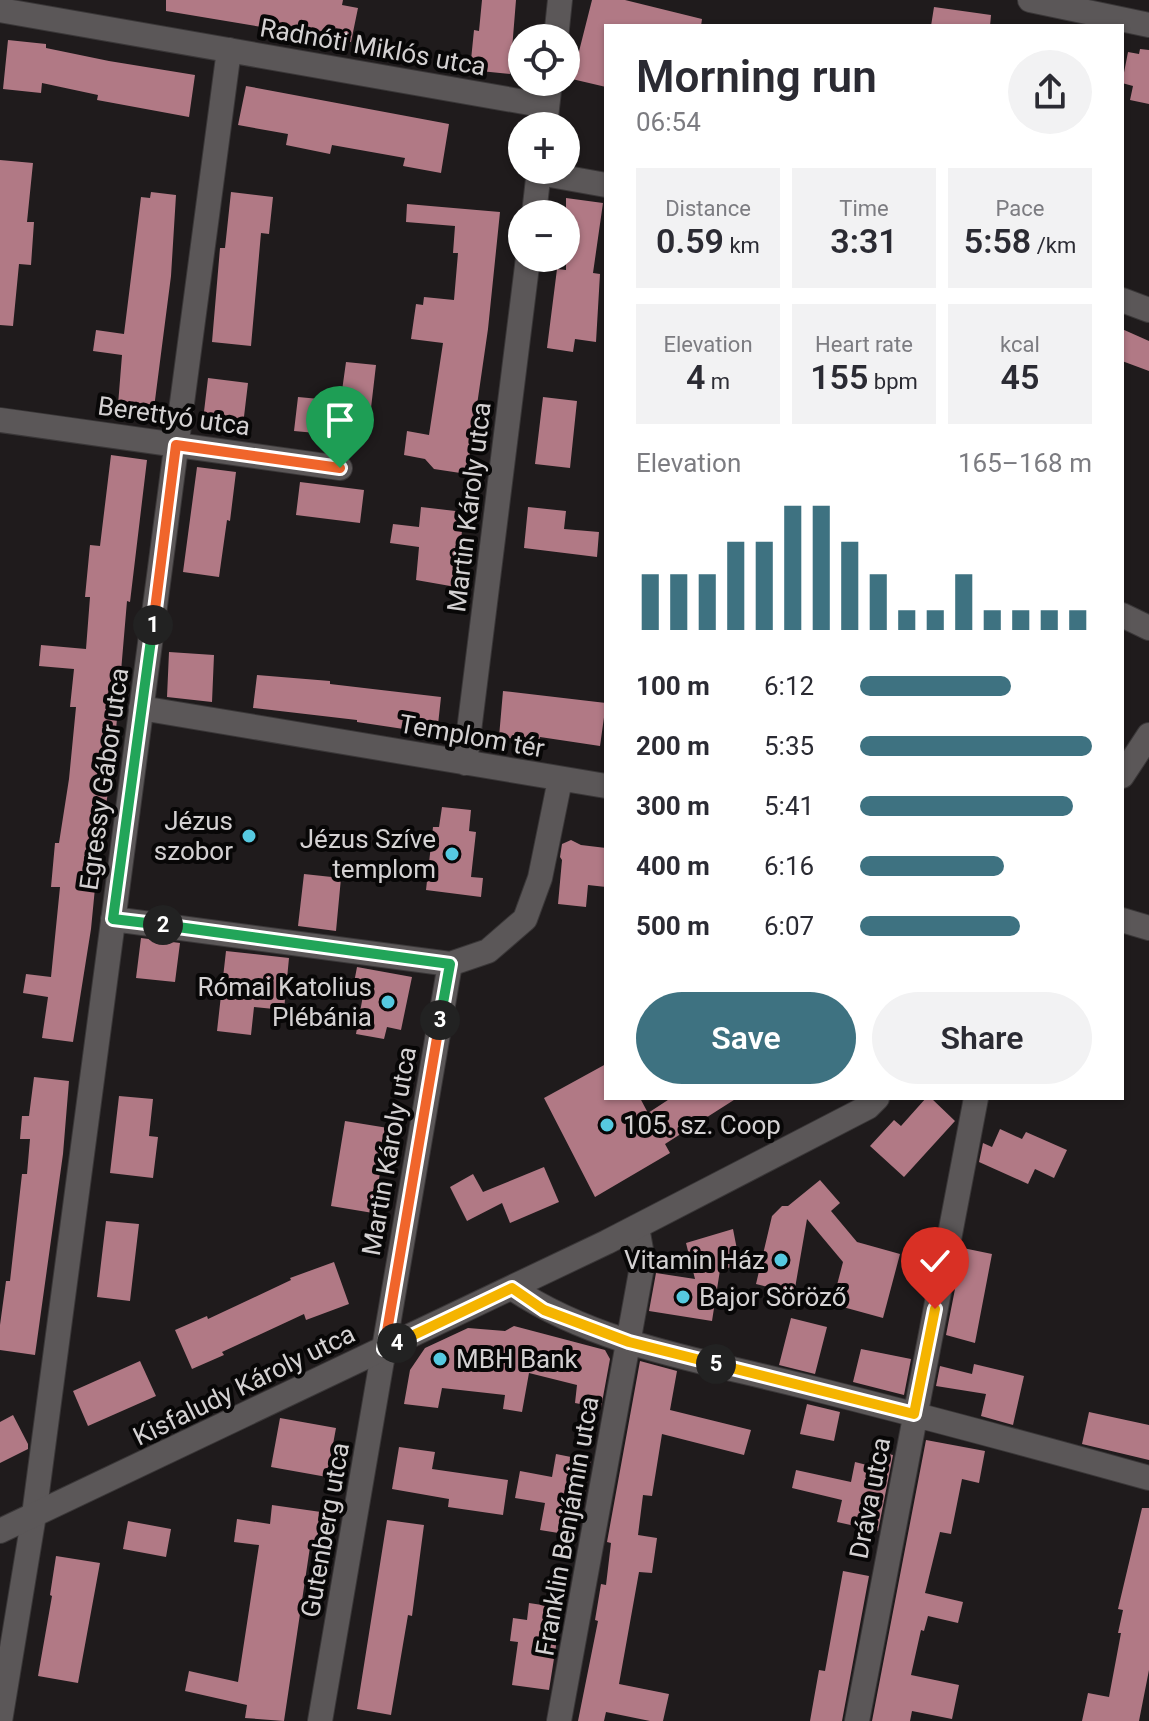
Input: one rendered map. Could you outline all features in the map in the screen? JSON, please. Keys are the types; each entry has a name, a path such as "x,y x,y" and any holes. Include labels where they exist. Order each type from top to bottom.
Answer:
{"street":[{"path":"557,24 560,0"},
{"path":"1030,0 1149,25"},
{"name":"Radnóti Miklós utca","path":"0,10 547,105"},
{"name":"Egressy Gábor utca","path":"0,1721 34,1515 229,50"},
{"path":"580,180 604,185"},
{"name":"Martin Károly utca","path":"465,763 526,272"},
{"path":"1124,301 1149,310"},
{"name":"Berettyó utca","path":"0,420 340,468"},
{"path":"1124,616 1149,628"},
{"name":"Templom tér","path":"113,919 450,964 488,951 525,919 540,878 560,780 141,708"},
{"path":"1124,773 1149,735"},
{"path":"560,780 604,786"},
{"path":"1124,921 1149,928"},
{"name":"Martin Károly utca","path":"384,1349 450,964"},
{"name":"Kisfaludy Károly utca","path":"0,1531 637,1227 868,1107 875,1100"},
{"name":"Dráva utca","path":"857,1721 976,1100"},
{"path":"629,1342 643,1261 637,1227"},
{"path":"512,1288 544,1310 629,1342 914,1414 1149,1478"},
{"name":"Franklin Benjámin utca","path":"559,1721 629,1342"},
{"name":"Gutenberg utca","path":"320,1721 384,1349"}],"building":[{"path":"166,0 343,0 342,5 358,8 351,42 166,11"},
{"path":"482,0 516,0 514,24 508,24 508,74 470,70 474,30 479,31"},
{"path":"592,0 625,0 702,19 701,24 604,24 604,87 580,81 580,47"},
{"path":"934,7 991,15 990,24 931,24"},
{"path":"8,40 46,44 46,48 195,75 189,117 97,100 98,95 42,83 41,93 3,89"},
{"path":"1140,49 1149,50 1149,104 1130,100 1133,86 1124,84 1128,52 1139,54"},
{"path":"246,86 449,124 441,173 403,166 405,158 332,145 330,154 286,145 288,134 238,125"},
{"path":"0,160 33,163 27,222 34,222 31,265 19,264 13,326 0,325"},
{"path":"151,192 176,195 171,276 154,408 118,405 122,355 93,351 96,330 124,334 141,197 150,198"},
{"path":"231,192 273,197 269,234 261,233 251,346 212,342 220,248 225,248"},
{"path":"566,198 603,203 593,273 600,274 596,342 575,339 573,352 547,348 557,272 580,272 580,200"},
{"path":"407,204 500,212 488,329 467,474 434,469 425,459 404,455 407,431 429,435 443,343 411,339 416,304 423,305 424,297 454,300 458,253 453,253 455,226 406,222"},
{"path":"1124,330 1149,341 1149,371 1124,362"},
{"path":"346,362 376,365 371,408 340,405"},
{"path":"208,378 248,383 243,425 203,420"},
{"path":"298,397 341,401 338,435 294,431"},
{"path":"543,397 577,401 570,468 535,464"},
{"path":"111,455 147,460 130,602 127,601 115,742 73,1042 42,1038 48,997 23,993 26,974 51,977 60,887 51,887 55,843 59,843 69,779 76,707 70,707 74,669 39,666 41,645 86,649 90,597 85,597 90,545 100,546"},
{"path":"197,467 236,472 219,577 183,572"},
{"path":"300,482 364,490 360,523 296,515"},
{"path":"421,507 464,512 456,587 416,580 419,547 390,543 393,524 419,527"},
{"path":"528,507 566,511 564,529 599,532 597,557 524,548"},
{"path":"169,652 214,655 212,702 167,697"},
{"path":"257,675 330,681 330,684 441,697 437,734 357,720 253,708"},
{"path":"503,691 604,703 600,746 540,737 539,741 499,737"},
{"name":"Jézus Szíve templom","path":"442,807 471,810 469,831 476,832 471,877 483,878 481,897 426,890 433,827 439,827"},
{"path":"571,840 581,845 604,848 604,887 588,885 586,907 558,904 562,844"},
{"path":"304,874 341,878 336,931 298,926"},
{"path":"141,938 180,943 175,982 136,978"},
{"path":"226,951 289,958 284,1010 254,1007 251,1035 217,1031"},
{"name":"Római Katolius Plébánia","path":"357,967 412,977 401,1030 387,1027 384,1039 356,1034 364,990 353,988"},
{"name":"105. sz. Coop","path":"604,1065 604,1100 641,1100 648,1113 668,1100 734,1100 665,1144 670,1153 595,1197 544,1098"},
{"path":"34,1077 69,1081 63,1154 35,1355 0,1350 0,1325 6,1281 10,1281 22,1174 27,1174 30,1139 20,1139 22,1116 29,1116"},
{"path":"119,1096 153,1099 149,1136 158,1137 153,1178 110,1173"},
{"path":"924,1100 933,1100 955,1121 904,1177 870,1146 894,1120 901,1126"},
{"path":"345,1121 388,1128 373,1213 331,1206"},
{"path":"1000,1129 1022,1139 1026,1132 1067,1150 1054,1178 1035,1169 1028,1184 979,1162 983,1143 992,1147"},
{"path":"544,1167 559,1202 510,1223 502,1203 467,1221 450,1187 473,1174 483,1192"},
{"path":"820,1180 840,1203 831,1211 857,1242 900,1254 883,1318 832,1304 843,1262 807,1219 794,1294 756,1284 772,1216"},
{"path":"106,1221 139,1224 130,1301 97,1297"},
{"path":"733,1229 740,1265 720,1270 712,1321 649,1311 656,1273 695,1279 686,1243"},
{"path":"963,1248 992,1254 975,1343 946,1335"},
{"path":"334,1262 349,1304 306,1320 304,1314 192,1369 175,1330 207,1316 208,1319 290,1278"},
{"path":"791,1318 827,1327 815,1374 779,1365"},
{"path":"514,1326 605,1350 610,1359 601,1408 575,1403 577,1385 529,1373 522,1412 503,1409 505,1395 442,1388 438,1408 404,1404 410,1370 425,1348 468,1328 505,1331"},
{"path":"861,1349 911,1359 904,1395 853,1382"},
{"path":"140,1361 156,1396 88,1426 73,1391"},
{"path":"640,1361 677,1371 670,1410 751,1430 744,1455 662,1434 652,1496 643,1495 638,1535 657,1538 652,1573 639,1572 619,1684 669,1694 663,1721 606,1712 604,1721 578,1721 598,1621 595,1620 601,1584 606,1585 611,1543 607,1542"},
{"path":"974,1364 1024,1376 1013,1425 981,1416 986,1394 936,1386 940,1366 972,1374"},
{"path":"807,1404 840,1412 834,1441 800,1434"},
{"path":"1089,1412 1149,1425 1149,1460 1082,1444"},
{"path":"13,1415 28,1449 0,1463 0,1422"},
{"path":"280,1418 336,1428 327,1477 271,1467"},
{"path":"926,1440 985,1451 979,1483 962,1479 951,1534 940,1532 925,1593 963,1602 958,1623 928,1616 924,1631 921,1630 911,1675 959,1685 952,1719 912,1711 910,1721 872,1721"},
{"path":"399,1447 435,1452 432,1469 508,1480 503,1515 448,1507 449,1499 392,1489"},
{"path":"875,1451 893,1455 878,1531 837,1522 842,1500 792,1488 796,1470 851,1482 855,1462 871,1466"},
{"path":"556,1454 591,1461 577,1536 540,1530 545,1503 515,1498 520,1471 552,1477"},
{"path":"272,1505 321,1512 316,1548 310,1547 284,1721 245,1718 247,1705 185,1691 189,1671 238,1682 259,1545 234,1542 237,1519 270,1524"},
{"path":"1142,1508 1149,1508 1149,1670 1139,1721 1082,1721 1088,1693 1109,1697 1121,1633 1118,1633 1123,1610 1118,1609"},
{"path":"387,1520 424,1525 412,1616 408,1615 391,1715 357,1709"},
{"path":"128,1521 171,1529 166,1557 123,1549"},
{"path":"56,1556 100,1563 78,1683 38,1676"},
{"path":"843,1571 869,1576 842,1721 810,1721 819,1670 825,1671"},
{"path":"529,1603 562,1608 549,1690 512,1685 518,1642 510,1641 513,1618 527,1620"}],"place":[{"name":"Jézus szobor","path":"249,836"},
{"name":"Jézus Szíve templom","path":"452,854"},
{"name":"Római Katolius Plébánia","path":"388,1002"},
{"name":"105. sz. Coop","path":"607,1125"},
{"name":"Vitamin Ház","path":"781,1260"},
{"name":"Bajor Söröző","path":"683,1297"},
{"name":"MBH Bank","path":"440,1359"}],"route":[{"path":"340,468 176,445 113,919 450,964 384,1349 512,1288 544,1310 629,1342 914,1414 935,1309"}]}
